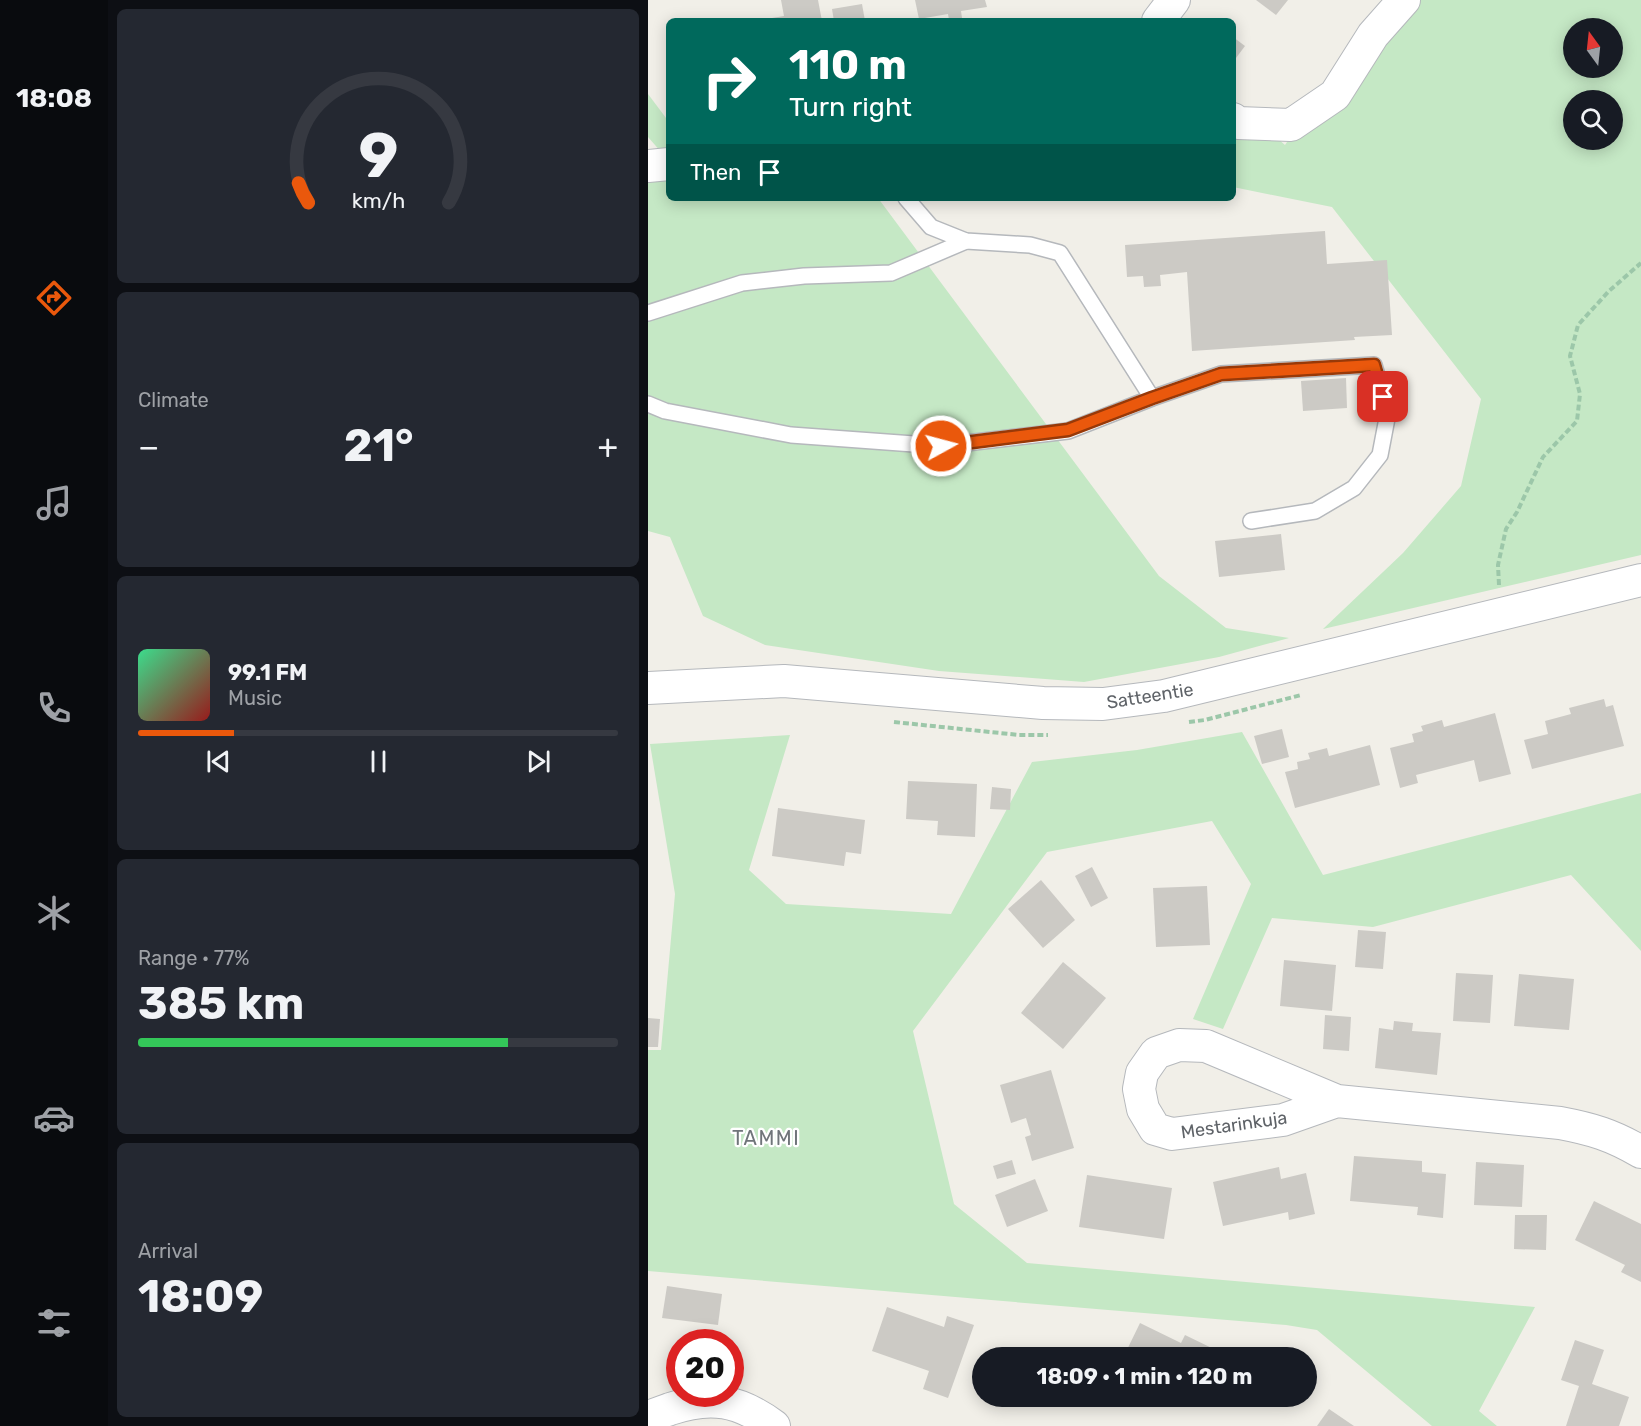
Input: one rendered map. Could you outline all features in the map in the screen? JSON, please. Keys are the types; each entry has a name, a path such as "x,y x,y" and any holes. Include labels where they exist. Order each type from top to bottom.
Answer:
{"street":[{"path":"1160,18 1174,0"},
{"path":"1236,121 1291,125 1335,94 1373,35 1404,0"},
{"path":"648,166 666,164"},
{"name":"Satteentie","path":"648,688 784,681 1043,703 1102,704 1164,696 1641,580"},
{"name":"Mestarinkuja","path":"1337,1101 1283,1120 1172,1134 1155,1129 1143,1109 1139,1089 1142,1073 1156,1053 1179,1045 1206,1046 1337,1101 1560,1123 1590,1129 1616,1138 1641,1152"},
{"path":"648,1418 688,1403 722,1401 760,1415 774,1426"}],"lane":[{"path":"909,201 931,227 966,241 1030,245 1060,253 1152,398"},
{"path":"648,313 742,283 804,276 891,273 966,241"},
{"path":"648,404 665,411 791,435 941,446 1068,430 1221,374 1374,365 1388,413 1380,455 1354,488 1315,511 1251,521"}],"path":[{"path":"1499,596 1498,565 1506,529 1517,512 1543,458 1577,421 1580,394 1570,356 1578,325 1608,291 1641,262"}],"green space":[{"path":"1383,0 1641,0 1641,555 1323,629 1403,553 1461,486 1481,399 1332,207 1236,188 1236,103 1285,145"},
{"path":"648,94 666,118 666,153 662,153 648,137"},
{"path":"666,177 666,201 880,201 1159,576 1226,628 1289,638 1219,657 1084,682 939,671 765,645 703,616 670,537 648,531 648,178"},
{"path":"1242,732 1323,875 1641,793 1641,951 1571,875 1373,927 1272,918 1223,1029 1193,1019 1251,884 1212,821 1047,852 913,1031 954,1204 1027,1263 1535,1307 1479,1411 1497,1426 1432,1426 1317,1330 1286,1325 648,1271 648,1050 661,1050 675,894 650,744 790,735 749,870 786,904 951,914 1032,762 1137,750"}],"building":[{"path":"781,0 818,0 821,18 772,18 784,16"},
{"path":"915,0 985,0 987,7 961,11 962,18 949,18 948,14 919,18"},
{"path":"1256,0 1288,0 1276,15"},
{"path":"862,4 864,18 834,18 832,9"},
{"path":"1236,39 1245,46 1236,58"},
{"path":"1325,231 1327,264 1387,260 1392,335 1354,337 1355,340 1192,351 1187,272 1160,275 1161,286 1144,287 1143,276 1127,277 1125,245"},
{"path":"1346,378 1347,408 1303,411 1301,381"},
{"path":"1281,534 1285,570 1219,577 1215,541"},
{"path":"1604,699 1606,707 1613,705 1624,746 1532,769 1524,740 1548,734 1545,721 1571,714 1569,708"},
{"path":"1495,713 1511,774 1479,782 1474,760 1416,775 1418,783 1400,788 1390,748 1414,742 1412,734 1423,731 1421,726 1442,720 1444,727"},
{"path":"1282,729 1289,757 1262,764 1254,736"},
{"path":"1370,745 1380,785 1295,808 1285,772 1298,769 1297,762 1310,759 1308,753 1327,748 1329,756"},
{"path":"908,781 977,784 975,837 937,835 938,821 906,819"},
{"path":"992,787 1011,789 1010,810 990,809"},
{"path":"778,808 865,820 861,854 846,852 844,866 772,856"},
{"path":"1092,867 1108,898 1091,907 1075,876"},
{"path":"1041,880 1075,920 1043,948 1008,909"},
{"path":"1207,886 1210,945 1156,947 1153,888"},
{"path":"1358,930 1386,932 1383,969 1355,967"},
{"path":"1284,960 1336,965 1332,1011 1280,1006"},
{"path":"1063,962 1106,998 1063,1049 1021,1013"},
{"path":"1456,973 1493,975 1490,1023 1453,1021"},
{"path":"1519,974 1574,979 1569,1030 1514,1026"},
{"path":"1325,1015 1351,1017 1349,1051 1323,1049"},
{"path":"648,1018 660,1019 658,1047 648,1047"},
{"path":"1394,1021 1413,1023 1412,1031 1441,1033 1437,1075 1375,1068 1379,1028 1393,1030"},
{"path":"1051,1070 1074,1148 1032,1161 1025,1137 1031,1135 1026,1118 1011,1123 1000,1085"},
{"path":"1354,1156 1422,1161 1422,1172 1446,1174 1443,1218 1417,1215 1418,1207 1350,1201"},
{"path":"1012,1160 1016,1174 997,1179 993,1166"},
{"path":"1476,1162 1524,1165 1522,1207 1474,1205"},
{"path":"1279,1167 1281,1179 1306,1173 1315,1214 1289,1220 1288,1212 1223,1226 1213,1182"},
{"path":"1087,1175 1172,1188 1164,1239 1079,1227"},
{"path":"1035,1179 1048,1211 1007,1227 995,1195"},
{"path":"1594,1201 1641,1224 1641,1282 1621,1272 1625,1265 1575,1240"},
{"path":"1515,1215 1547,1215 1546,1250 1514,1249"},
{"path":"667,1286 722,1294 718,1325 662,1318"},
{"path":"887,1307 944,1327 947,1316 974,1325 948,1398 923,1389 929,1371 872,1351"},
{"path":"1140,1323 1181,1343 1185,1335 1210,1347 1128,1347"},
{"path":"1575,1340 1604,1350 1592,1384 1629,1397 1619,1426 1566,1426 1579,1386 1561,1380"},
{"path":"1329,1409 1354,1426 1317,1426"}],"district":[{"name":"TAMMI","path":"766,1138"}],"route":[{"path":"941,446 1068,430 1221,374 1374,365 1383,397"}]}
